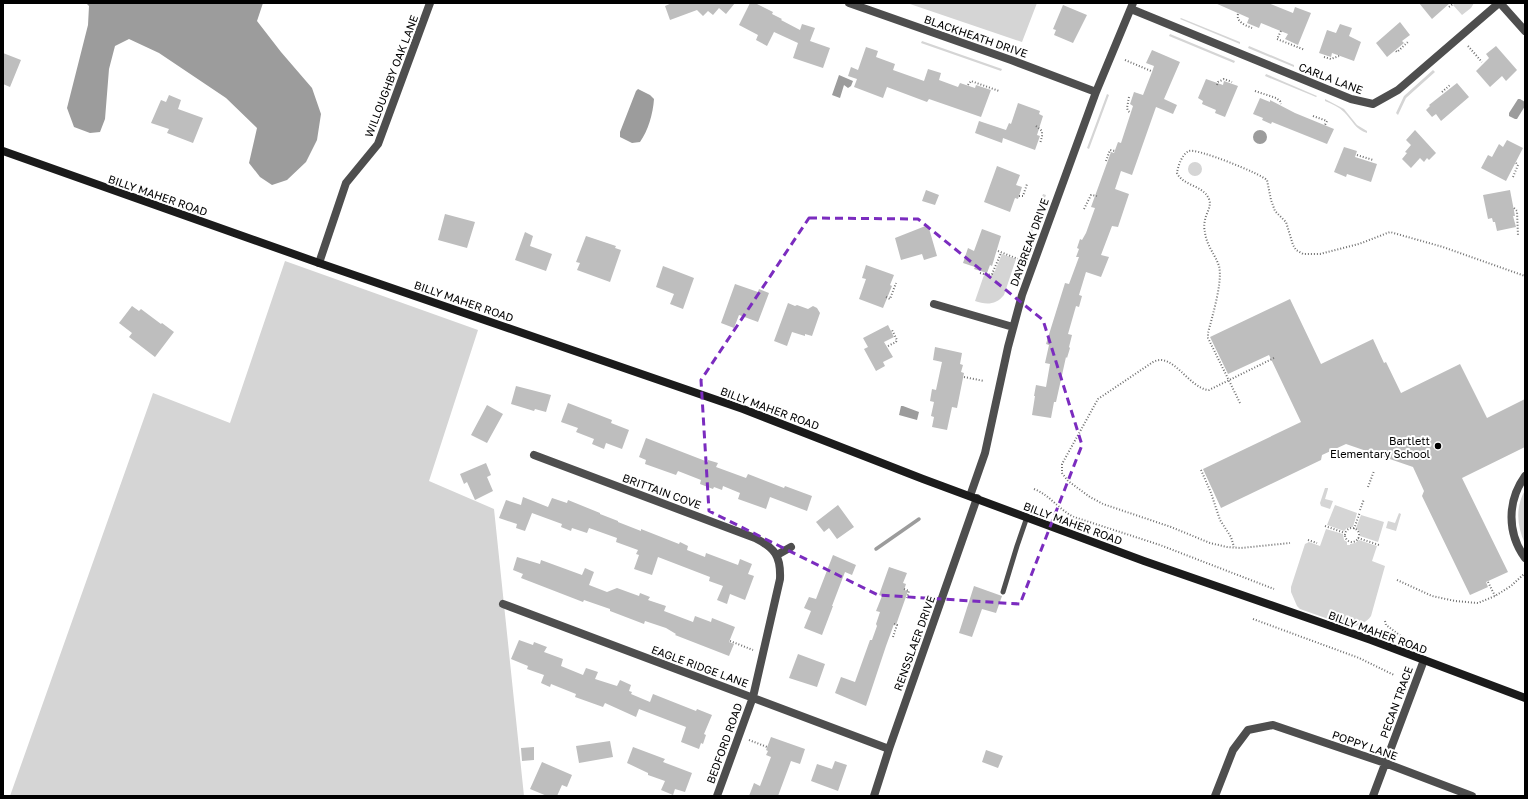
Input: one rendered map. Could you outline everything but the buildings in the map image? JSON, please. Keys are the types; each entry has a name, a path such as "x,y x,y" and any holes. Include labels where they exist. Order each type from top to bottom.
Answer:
{"main road":[{"name":"BILLY MAHER ROAD","path":"3,151 319,263 743,409 1144,561 1424,660 1525,698"}],"street":[{"name":"WILLOUGHBY OAK LANE","path":"319,263 346,183 378,144 430,3"},
{"name":"BLACKHEATH DRIVE","path":"849,3 1011,60 1096,92"},
{"name":"CARLA LANE","path":"1132,6 1351,99 1374,104 1398,90 1499,3"},
{"path":"1499,3 1525,31"},
{"name":"DAYBREAK DRIVE","path":"974,497 999,385 1022,295 1096,92 1132,6"},
{"path":"934,304 1013,327"},
{"name":"BRITTAIN COVE","path":"534,455 755,538 772,548 777,555"},
{"path":"1525,476 1519,484 1515,496 1511,520 1516,543 1525,558"},
{"name":"RENSSLAER DRIVE","path":"874,796 974,497"},
{"path":"753,698 780,579 780,566 777,555 791,548"},
{"name":"EAGLE RIDGE LANE","path":"503,604 889,749"},
{"name":"PECAN TRACE","path":"1373,796 1424,660"},
{"name":"BEDFORD ROAD","path":"716,796 753,698"},
{"name":"POPPY LANE","path":"1215,796 1233,750 1248,730 1273,725 1385,763 1472,796"}],"lane":[{"path":"1003,592 1027,517"}],"path":[{"path":"1449,7 1454,3"},
{"path":"1238,14 1239,21 1252,28"},
{"path":"1280,31 1277,39 1305,50"},
{"path":"1396,51 1397,52 1409,41"},
{"path":"1468,46 1482,62"},
{"path":"1324,57 1331,59 1339,56"},
{"path":"1125,60 1151,71"},
{"path":"1217,85 1218,82 1224,79 1232,82"},
{"path":"968,85 971,81 999,91"},
{"path":"1442,92 1450,85"},
{"path":"1255,91 1276,98 1280,101 1280,104"},
{"path":"1129,97 1126,108 1131,113"},
{"path":"1313,116 1327,121 1325,125"},
{"path":"1036,126 1042,131 1040,144"},
{"path":"1106,161 1110,150 1115,152"},
{"path":"1240,403 1208,338 1216,304 1219,267 1208,245 1205,233 1204,220 1210,202 1209,198 1204,192 1179,177 1177,173 1184,155 1192,150 1255,172 1267,180 1275,211 1286,222 1296,250 1303,254 1320,254 1359,244 1390,232 1449,249 1525,276"},
{"path":"1357,154 1373,160"},
{"path":"1513,177 1518,165 1516,163"},
{"path":"1019,196 1023,196 1027,184"},
{"path":"1084,209 1091,195 1097,196"},
{"path":"1514,208 1517,211 1518,236"},
{"path":"998,251 1018,259"},
{"path":"980,273 988,275 992,274 1002,253"},
{"path":"886,297 890,298 896,283"},
{"path":"888,346 897,340 892,330"},
{"path":"1274,358 1215,388 1205,390 1196,386 1168,362 1156,360 1098,399 1064,460 1062,473 1068,481 1090,497 1103,504 1171,526 1210,544 1234,547 1252,547 1290,543"},
{"path":"964,377 984,381"},
{"path":"1201,470 1220,520 1231,537 1234,547"},
{"path":"1368,487 1374,471"},
{"path":"1034,488 1074,517 1160,545 1274,589"},
{"path":"1354,529 1364,499"},
{"path":"1325,526 1345,533"},
{"path":"1345,533 1350,529 1354,529"},
{"path":"1354,529 1357,532 1358,538"},
{"path":"1345,533 1345,538 1348,541 1355,541 1358,538"},
{"path":"1358,538 1379,545"},
{"path":"1308,540 1317,543"},
{"path":"1397,580 1432,596 1455,601 1478,603 1495,596 1511,586 1524,574"},
{"path":"1488,582 1495,596"},
{"path":"904,589 909,591 907,598"},
{"path":"1253,619 1359,658 1394,675"},
{"path":"1385,621 1386,625 1405,640 1405,646"},
{"path":"893,637 897,625 894,624"},
{"path":"730,641 755,651"},
{"path":"749,740 767,747"}],"highlighted area":[{"path":"809,218 918,219 1043,320 1082,445 1020,604 878,595 709,511 701,380"}],"shaded area":[{"path":"86,3 263,3 257,21 312,88 321,114 317,140 306,162 287,180 272,185 260,177 249,163 257,128 226,98 159,53 129,39 115,46 109,69 105,119 100,132 90,133 74,127 67,108 88,25 89,6"},
{"path":"907,3 1037,3 1022,42"},
{"path":"1455,3 1474,3 1471,8 1462,15 1453,5"},
{"path":"1181,18 1240,42 1240,44 1180,19"},
{"path":"1170,34 1235,61 1234,63 1169,36"},
{"path":"922,41 1002,69 1001,71 921,43"},
{"path":"1249,46 1294,65 1294,67 1248,48"},
{"path":"1433,70 1435,72 1406,98 1398,115 1396,113 1404,96"},
{"path":"1266,74 1317,96 1316,97 1265,76"},
{"path":"839,75 853,81 851,86 848,88 844,85 840,98 832,95"},
{"path":"638,89 650,95 654,99 650,122 643,138 640,142 632,143 620,137 620,132"},
{"path":"1107,94 1109,95 1089,149 1087,148"},
{"path":"1325,99 1344,109 1357,125 1367,131 1367,133 1363,132 1357,127 1342,110 1325,101"},
{"path":"1518,99 1525,102 1525,106 1517,119 1515,119 1509,116 1509,113"},
{"path":"1257,130 1263,130 1267,134 1267,140 1263,144 1257,144 1253,140 1253,134"},
{"path":"1195,162 1200,164 1202,169 1200,174 1195,176 1190,174 1188,169 1190,164"},
{"path":"1043,194 1046,195 1022,259 1020,258"},
{"path":"1002,254 1016,259 1004,295 998,301 991,303 975,301 984,275 990,276 995,271"},
{"path":"285,261 478,330 429,481 494,509 524,796 10,796 153,393 230,423"},
{"path":"901,406 919,412 917,420 899,415"},
{"path":"1325,488 1328,489 1325,499 1333,501 1330,509 1321,506 1320,503"},
{"path":"1525,490 1525,544 1520,530 1518,510"},
{"path":"1335,505 1357,513 1353,527 1347,528 1344,531 1327,525"},
{"path":"1399,513 1401,514 1396,531 1386,528 1388,521 1395,523"},
{"path":"1361,515 1384,522 1378,542 1360,536 1359,531 1356,528"},
{"path":"1326,529 1343,534 1347,545 1355,543 1359,540 1377,546 1372,561 1385,566 1371,616 1365,622 1351,627 1300,609 1297,606 1291,592 1291,587 1305,544 1309,542 1320,546"}],"waterway":[{"path":"876,549 919,519"}],"place":[{"name":"Bartlett Elementary School","path":"1438,446"}]}
